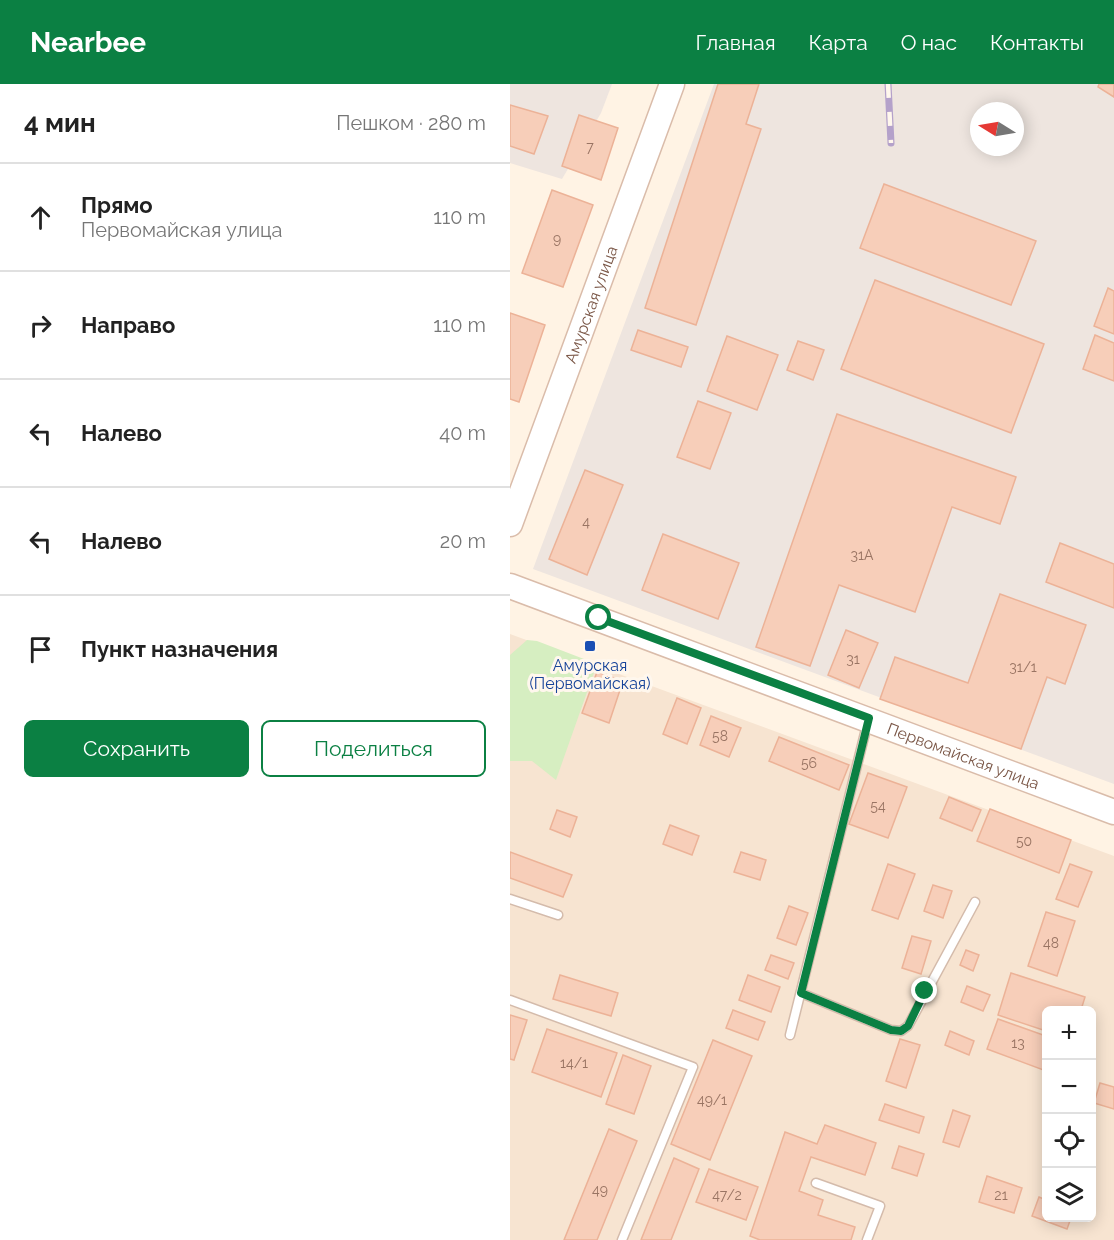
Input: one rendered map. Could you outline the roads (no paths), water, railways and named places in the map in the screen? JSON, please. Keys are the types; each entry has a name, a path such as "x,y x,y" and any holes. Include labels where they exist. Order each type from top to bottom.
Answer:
{"street":[{"name":"Амурская улица","path":"510,524 672,84"},
{"name":"Первомайская улица","path":"510,586 869,718 1114,812"}],"lane":[{"path":"790,1035 869,718"},
{"path":"510,898 558,915"},
{"path":"801,993 891,1030 901,1031 908,1026 975,902"},
{"path":"510,1000 693,1067 622,1240"},
{"path":"816,1183 880,1206 867,1240"}],"railway":[{"path":"888,84 891,143"}],"place":[{"name":"Амурская (Первомайская)","path":"590,646"}]}
